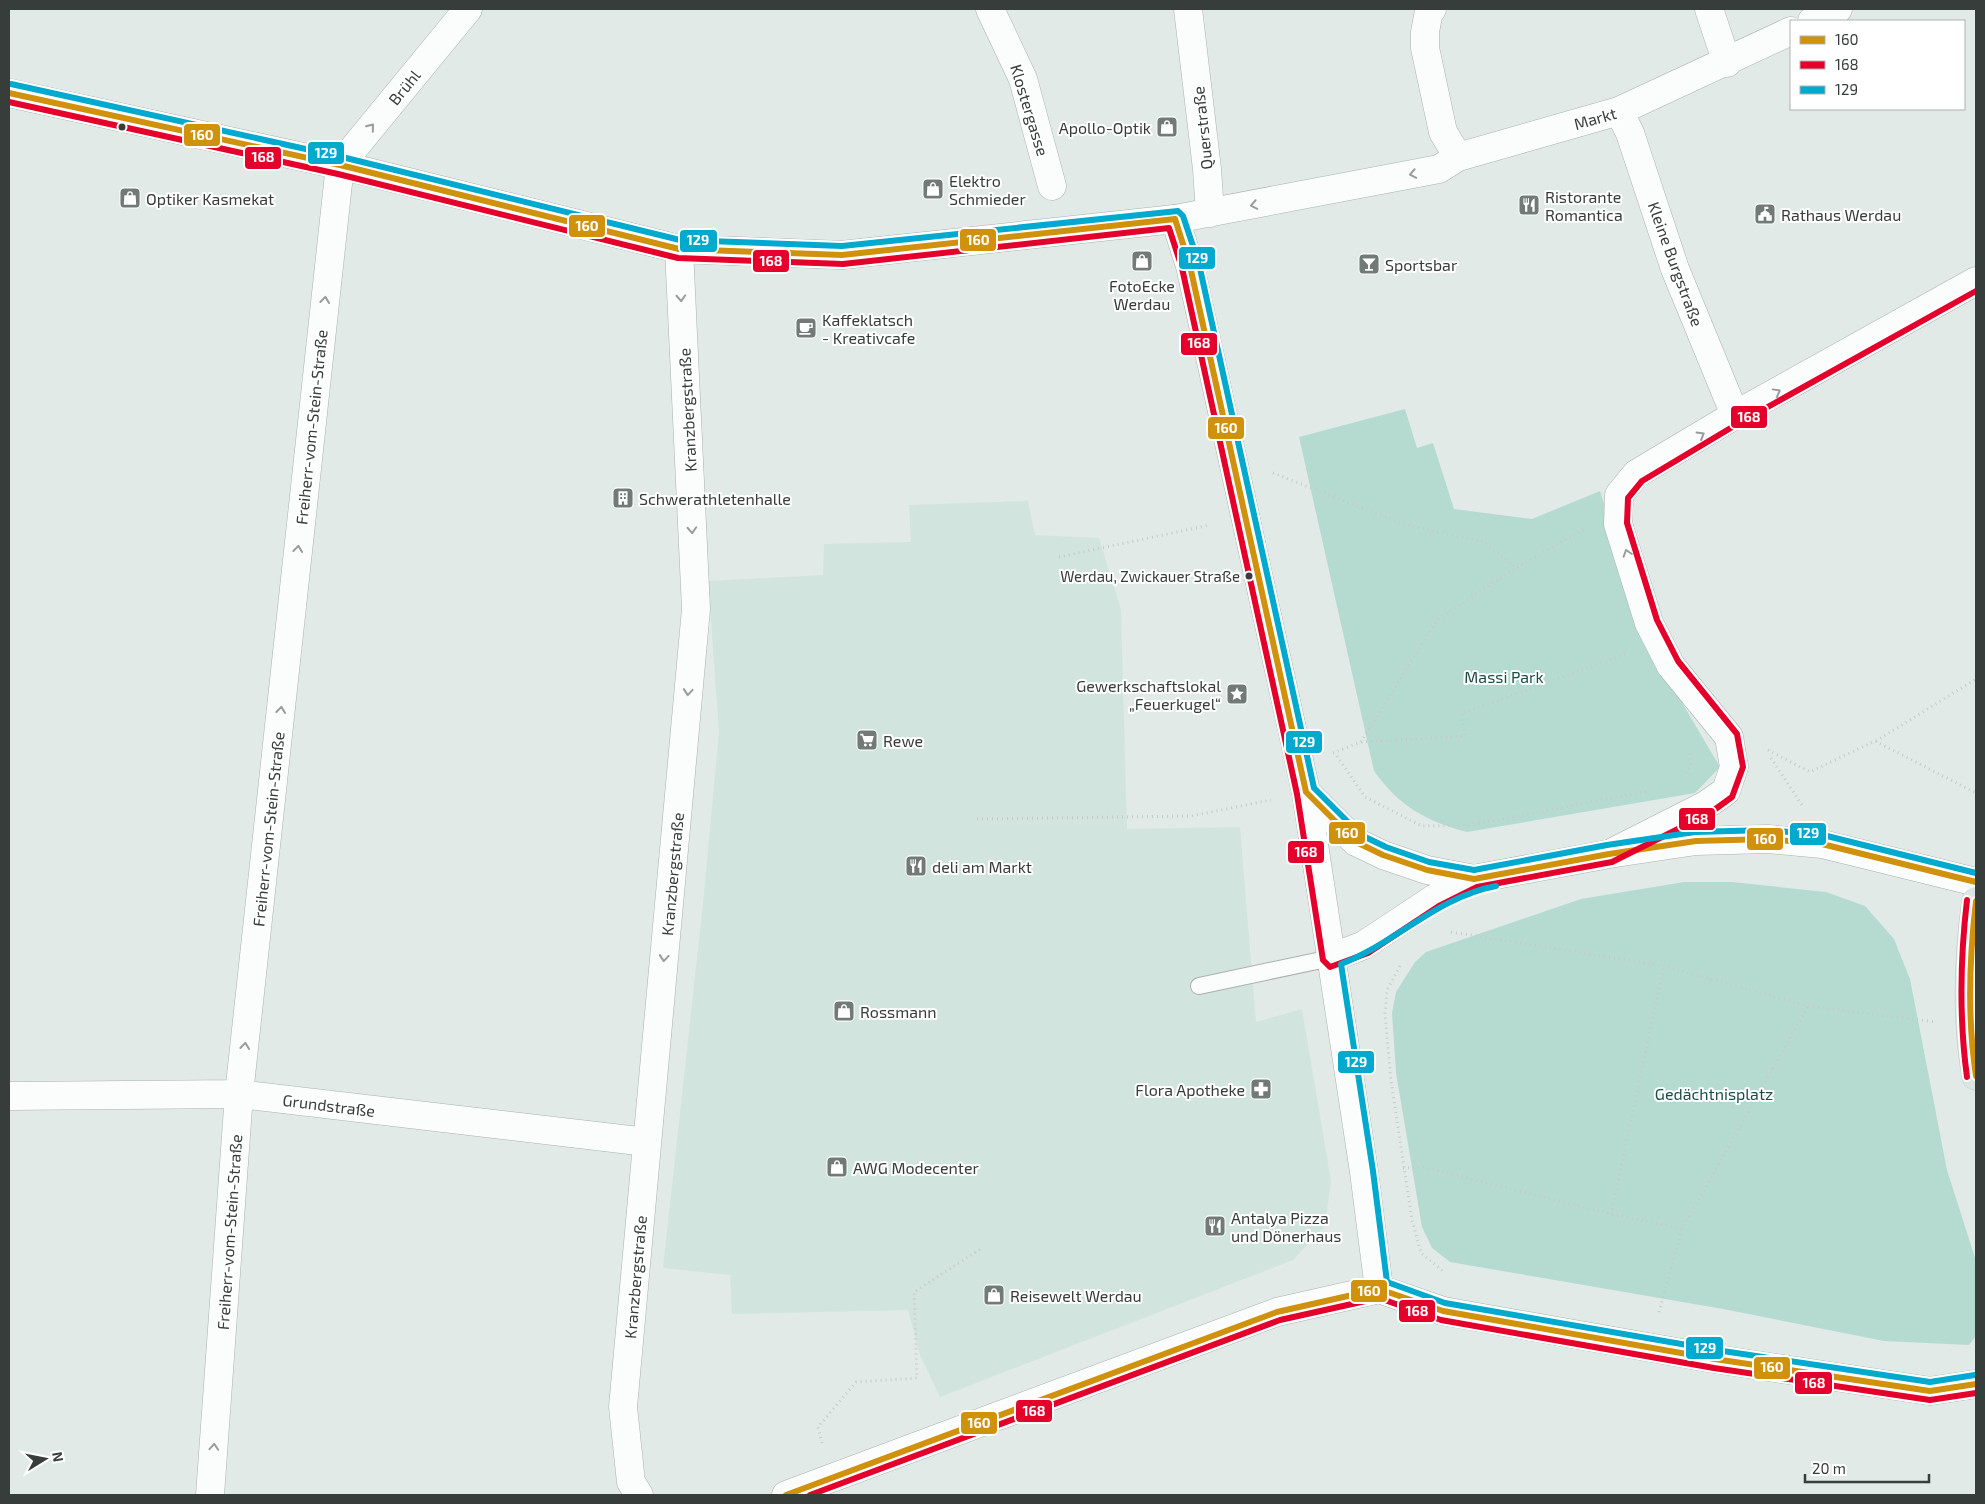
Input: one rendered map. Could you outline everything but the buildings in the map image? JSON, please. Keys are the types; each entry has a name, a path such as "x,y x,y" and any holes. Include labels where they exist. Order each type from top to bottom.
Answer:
{"main road":[{"path":"1976,901 1970,944 1969,1022 1976,1076"}],"street":[{"name":"Brühl","path":"340,165 468,9"},
{"name":"Klostergasse","path":"990,9 1024,79 1052,186"},
{"name":"Querstraße","path":"1188,9 1207,169 1210,213"},
{"path":"1432,9 1429,11 1425,32 1425,48 1443,132 1458,157"},
{"path":"1709,9 1726,63"},
{"path":"1814,20 1838,9"},
{"name":"Markt","path":"1210,213 1439,169 1458,157 1619,111 1726,63 1790,31"},
{"path":"9,94 340,165 679,249 842,255 1175,219 1210,213"},
{"name":"Kleine Burgstraße","path":"1619,111 1630,133 1675,269 1735,415"},
{"name":"Freiherr-vom-Stein-Straße","path":"210,1495 239,1094 340,165"},
{"path":"1175,219 1190,266 1306,792 1364,1172 1379,1289"},
{"name":"Kranzbergstraße","path":"639,1495 631,1482 623,1406 696,609 679,249"},
{"path":"1609,854 1706,806 1726,791 1734,767 1729,737 1671,666 1649,623 1618,524 1619,495 1636,474 1735,415 1976,281"},
{"path":"1306,792 1356,842 1382,855 1427,870 1474,879"},
{"path":"1331,958 1364,945 1435,898 1474,879 1696,840 1767,839 1822,844 1976,882"},
{"name":"Grundstraße","path":"9,1096 239,1094 648,1142"},
{"path":"786,1495 1277,1312 1379,1289 1443,1311 1715,1359 1930,1391 1976,1384"}],"lane":[{"path":"1199,986 1331,958"}],"path":[{"path":"1270,463 1275,482"},
{"path":"1237,480 1273,472 1403,524 1484,542 1516,568"},
{"path":"1059,557 1245,518"},
{"path":"1360,742 1437,620 1516,568 1586,528 1589,537"},
{"path":"1299,764 1360,742 1465,736 1462,714 1659,641"},
{"path":"1804,808 1763,747 1810,772 1876,741 1976,679"},
{"path":"1876,741 1976,793"},
{"path":"1332,743 1334,752 1365,797 1422,826 1470,825 1654,790"},
{"path":"1682,778 1691,765 1692,752 1687,744"},
{"path":"977,819 1191,816 1306,792"},
{"path":"1444,935 1453,932 1664,966 1808,1006 1925,1022"},
{"path":"1403,960 1387,990 1385,1014 1391,1081 1412,1220 1421,1253 1448,1274"},
{"path":"1611,1214 1664,966"},
{"path":"1662,1304 1682,1229 1808,1006"},
{"path":"1405,1168 1424,1167 1611,1214 1682,1229"},
{"path":"832,1477 818,1427 856,1382 918,1378 914,1292 982,1248"}],"shaded area":[{"path":"1028,501 1035,535 1099,538 1121,610 1127,829 1240,827 1256,1022 1302,1009 1331,1181 1325,1226 1293,1260 940,1397 920,1355 908,1310 732,1314 730,1275 663,1268 703,903 719,732 708,581 823,575 824,544 911,542 909,505"}],"green space":[{"name":"Massi Park","path":"1405,409 1417,448 1433,443 1454,509 1532,519 1600,491 1648,645 1720,767 1695,793 1467,832 1439,823 1415,811 1394,794 1374,771 1299,437"},
{"name":"Gedächtnisplatz","path":"1684,882 1732,882 1826,892 1865,906 1894,939 1910,979 1947,1170 1976,1261 1976,1336 1969,1345 1884,1341 1723,1309 1450,1262 1432,1248 1422,1227 1396,1073 1392,1013 1396,992 1415,962 1426,952 1581,899"}],"transit line":[{"name":"129","path":"11,84 342,157 680,240 842,246 1178,211 1183,216 1199,264 1314,788 1361,835 1386,847 1429,862 1474,870 1607,845 1695,832 1767,830 1823,835 1976,873"},
{"name":"160","path":"9,93 340,165 679,249 842,255 1175,219"},
{"name":"168","path":"9,102 338,174 678,258 843,264 1169,228 1182,268 1297,794 1323,960 1330,967 1368,953 1439,906 1477,887 1612,862 1710,813 1732,797 1743,767 1737,734 1678,661 1657,620 1627,523 1628,498 1642,481 1739,423 1976,291"},
{"name":"160","path":"1175,219 1190,266 1306,792 1356,842 1383,855 1427,870 1474,879 1609,854 1696,841 1767,839 1822,844 1976,882"},
{"name":"129","path":"1496,886 1455,900 1361,955 1341,964 1373,1171 1387,1282 1445,1303 1716,1350 1930,1382 1975,1375"},
{"name":"168","path":"1967,900 1961,989 1967,1077"},
{"name":"160","path":"1976,901 1970,989 1971,1032 1976,1076"},
{"name":"160","path":"786,1495 1277,1312 1379,1289 1443,1311 1715,1359 1930,1391 1976,1384"},
{"name":"168","path":"810,1495 1280,1320 1379,1298 1441,1320 1714,1368 1930,1400 1976,1393"}],"place":[{"name":"Apollo-Optik","path":"1167,127"},
{"name":"Elektro Schmieder","path":"933,189"},
{"name":"Optiker Kasmekat","path":"130,198"},
{"name":"Ristorante Romantica","path":"1529,205"},
{"name":"Rathaus Werdau","path":"1765,214"},
{"name":"FotoEcke Werdau","path":"1142,261"},
{"name":"Sportsbar","path":"1369,264"},
{"name":"Kaffeklatsch - Kreativcafe","path":"806,328"},
{"name":"Schwerathletenhalle","path":"623,498"},
{"name":"Werdau, Zwickauer Straße","path":"1249,576"},
{"name":"Gewerkschaftslokal „Feuerkugel“","path":"1237,694"},
{"name":"Rewe","path":"867,740"},
{"name":"deli am Markt","path":"916,866"},
{"name":"Rossmann","path":"844,1011"},
{"name":"Flora Apotheke","path":"1261,1089"},
{"name":"AWG Modecenter","path":"837,1167"},
{"name":"Antalya Pizza und Dönerhaus","path":"1215,1226"},
{"name":"Reisewelt Werdau","path":"994,1295"}]}
